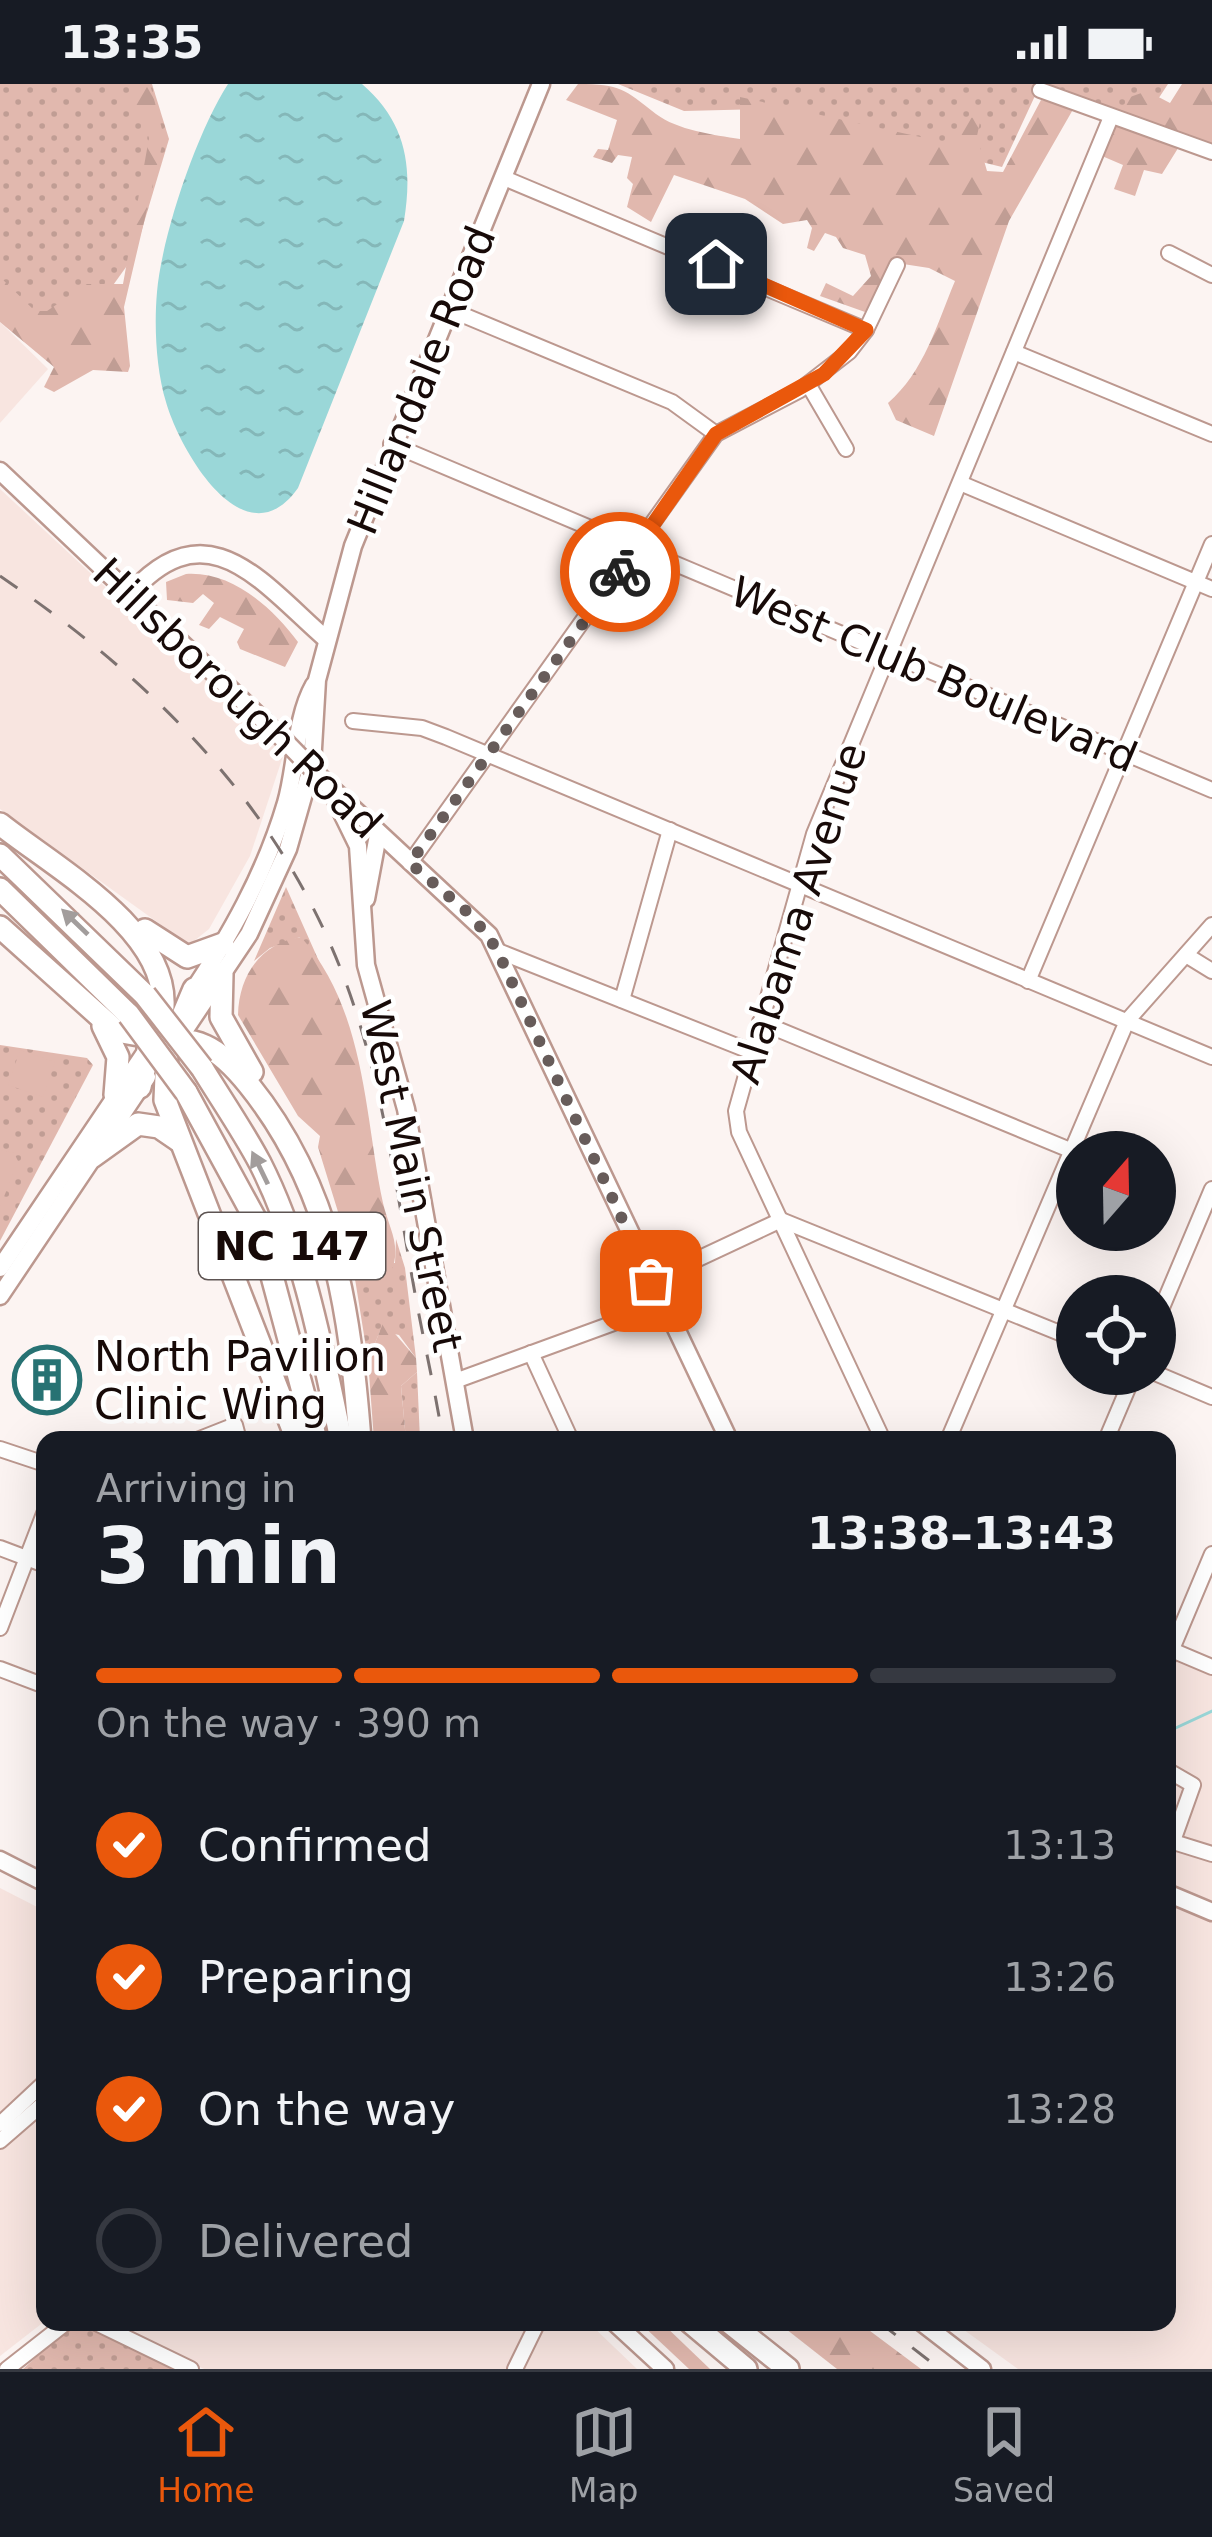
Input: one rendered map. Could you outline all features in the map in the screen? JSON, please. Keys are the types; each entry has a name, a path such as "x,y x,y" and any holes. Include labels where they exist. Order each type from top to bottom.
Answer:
{"highway":[{"path":"0,824 142,938 158,966 165,1100 293,1431"},
{"name":"NC 147","path":"0,855 145,995 202,1068 260,1163 318,1333 339,1431"},
{"name":"NC 147","path":"0,889 129,1016 186,1091 258,1224 314,1431"},
{"path":"89,894 187,957 224,944"},
{"path":"0,927 98,1015 129,1036 214,1047 280,1126"},
{"path":"222,974 218,1000 225,1028 320,1210 344,1286 359,1431"},
{"path":"144,1081 194,989"},
{"path":"98,1015 118,1058 115,1095"},
{"path":"92,1157 138,1124 159,1127 178,1140"},
{"path":"701,2331 746,2369"},
{"path":"741,2331 788,2369"}],"main road":[{"name":"Hillandale Road","path":"0,1268 115,1095 222,974 259,915 288,850 312,765 317,680 326,639 391,445 451,310 541,84"},
{"name":"Hillsborough Road","path":"0,471 378,835 473,917 500,953 725,1431"},
{"path":"131,593 163,562 186,553 212,553 245,569 326,639"},
{"name":"Hillandale Road","path":"194,989 224,944 272,844 293,778 305,702 317,680"},
{"name":"West Main Street","path":"329,786 355,833 365,965 406,1109 464,1431"},
{"name":"West Main Street","path":"360,912 378,835"},
{"path":"0,1296 144,1081"},
{"path":"0,1860 36,1878"},
{"path":"1176,1897 1212,1912"},
{"path":"624,2331 665,2369"},
{"path":"933,2331 982,2369"}],"street":[{"path":"1040,90 1212,152"},
{"name":"Alabama Avenue","path":"879,1431 737,1125 752,1052 814,834 1111,117"},
{"path":"504,178 866,330"},
{"path":"1168,253 1212,275"},
{"path":"410,863 716,434 808,384 849,352 866,330 897,265"},
{"path":"451,310 672,402 716,434"},
{"path":"1015,352 1212,434"},
{"path":"808,384 846,449"},
{"name":"West Club Boulevard","path":"391,445 1212,790"},
{"path":"960,483 1212,589"},
{"path":"1028,982 1212,544"},
{"path":"353,721 422,728 1212,1057"},
{"path":"622,1000 670,830"},
{"path":"1078,1131 1127,1021 1212,925"},
{"path":"500,953 752,1052"},
{"path":"1186,955 1212,971"},
{"path":"760,1022 1056,1144"},
{"path":"952,1431 1056,1184"},
{"path":"1176,1275 1212,1189"},
{"path":"651,1281 782,1220 1056,1331"},
{"path":"455,1381 663,1305"},
{"path":"531,1353 567,1431"},
{"path":"1176,1382 1212,1397"},
{"path":"1110,1431 1124,1395"},
{"path":"0,1448 36,1462"},
{"path":"0,1628 36,1534"},
{"path":"0,1548 36,1562"},
{"path":"1176,1637 1212,1554"},
{"path":"1176,1655 1212,1667"},
{"path":"0,1669 36,1683"},
{"path":"1176,1775 1192,1785 1176,1825"},
{"path":"1176,1842 1212,1853"},
{"path":"0,2124 36,2090"},
{"path":"0,2140 36,2110"},
{"path":"7,2369 56,2331"},
{"path":"113,2331 191,2369"},
{"path":"515,2369 534,2331"}],"shaded area":[{"path":"0,322 48,369 0,423"},
{"path":"0,489 284,753 250,856 209,929 189,945 0,809"},
{"path":"1176,1651 1212,1666 1212,2369 1018,2369 965,2331 1176,2331"},
{"path":"0,1888 36,1906 36,2328 0,2356"},
{"path":"122,2331 597,2331 637,2369 204,2369"}],"green space":[{"path":"0,84 152,84 169,139 134,256 106,295 32,323 0,294"},
{"path":"127,84 150,84 164,137 124,307 130,366 128,372 93,370 54,392 44,387 54,367 0,322 0,277 35,311 47,311 87,284 123,284 149,138"},
{"path":"578,84 613,87 674,124 740,139 740,97 952,144 966,118 981,117 977,136 987,171 1003,172 1041,100 1075,106 1009,221 934,436 896,420 888,403 920,362 955,281 929,268 903,264 865,312 820,296 826,283 853,296 871,276 865,255 843,248 836,237 825,233 814,251 807,248 812,228 807,220 783,224 745,199 674,175 651,222 627,207 633,184 627,178 632,157 618,155 612,163 593,157 598,149 608,150 617,120 566,100"},
{"path":"618,84 1168,84 1143,122 1040,85 1002,167 765,109 684,111"},
{"path":"1182,84 1212,84 1212,148 1118,115 1130,97 1147,91 1170,103"},
{"path":"1115,121 1180,145 1162,174 1144,170 1135,196 1114,189 1123,165 1102,156"},
{"path":"186,574 235,585 276,616 298,642 285,667 240,649 237,642 244,629 220,617 209,629 199,625 214,603 203,594 193,603 167,600 166,582"},
{"path":"286,887 326,977 300,937 270,948 254,961"},
{"path":"301,937 339,997 359,1064 395,1247 390,1274 351,1254 318,1147 320,1136 298,1116 238,1015 243,987 255,963 274,946"},
{"path":"0,1045 87,1058 93,1065 0,1241"},
{"path":"20,1050 55,1062 43,1097 8,1085"},
{"path":"0,1150 14,1153 18,1161 0,1207"},
{"path":"396,1239 405,1268 416,1358 399,1335 380,1331 368,1360 351,1254 365,1264 395,1263"},
{"path":"384,1321 416,1358 417,1372 401,1386 405,1431 373,1431 368,1360"},
{"path":"417,1372 420,1431 405,1431 401,1386"},
{"path":"65,2331 104,2331 179,2369 23,2369"},
{"path":"649,2331 670,2331 710,2369 689,2369"},
{"path":"788,2331 870,2331 921,2369 837,2369"}],"water":[{"path":"228,84 362,84 397,130 406,164 404,221 298,488 278,508 257,513 237,507 217,491 185,447 166,402 157,347 157,292 173,214 193,156"}],"waterway":[{"path":"1176,1728 1212,1711"}],"railway":[{"path":"0,576 113,662 212,760 256,814 327,936 364,1038 381,1109 441,1431"},
{"path":"891,2331 940,2369"}],"way so far":[{"path":"620,572 410,863 489,935 589,1140 651,1281"}],"place":[{"name":"North Pavilion Clinic Wing","path":"47,1380"}],"route":[{"path":"620,572 716,434 824,374 866,330 716,264"}]}
